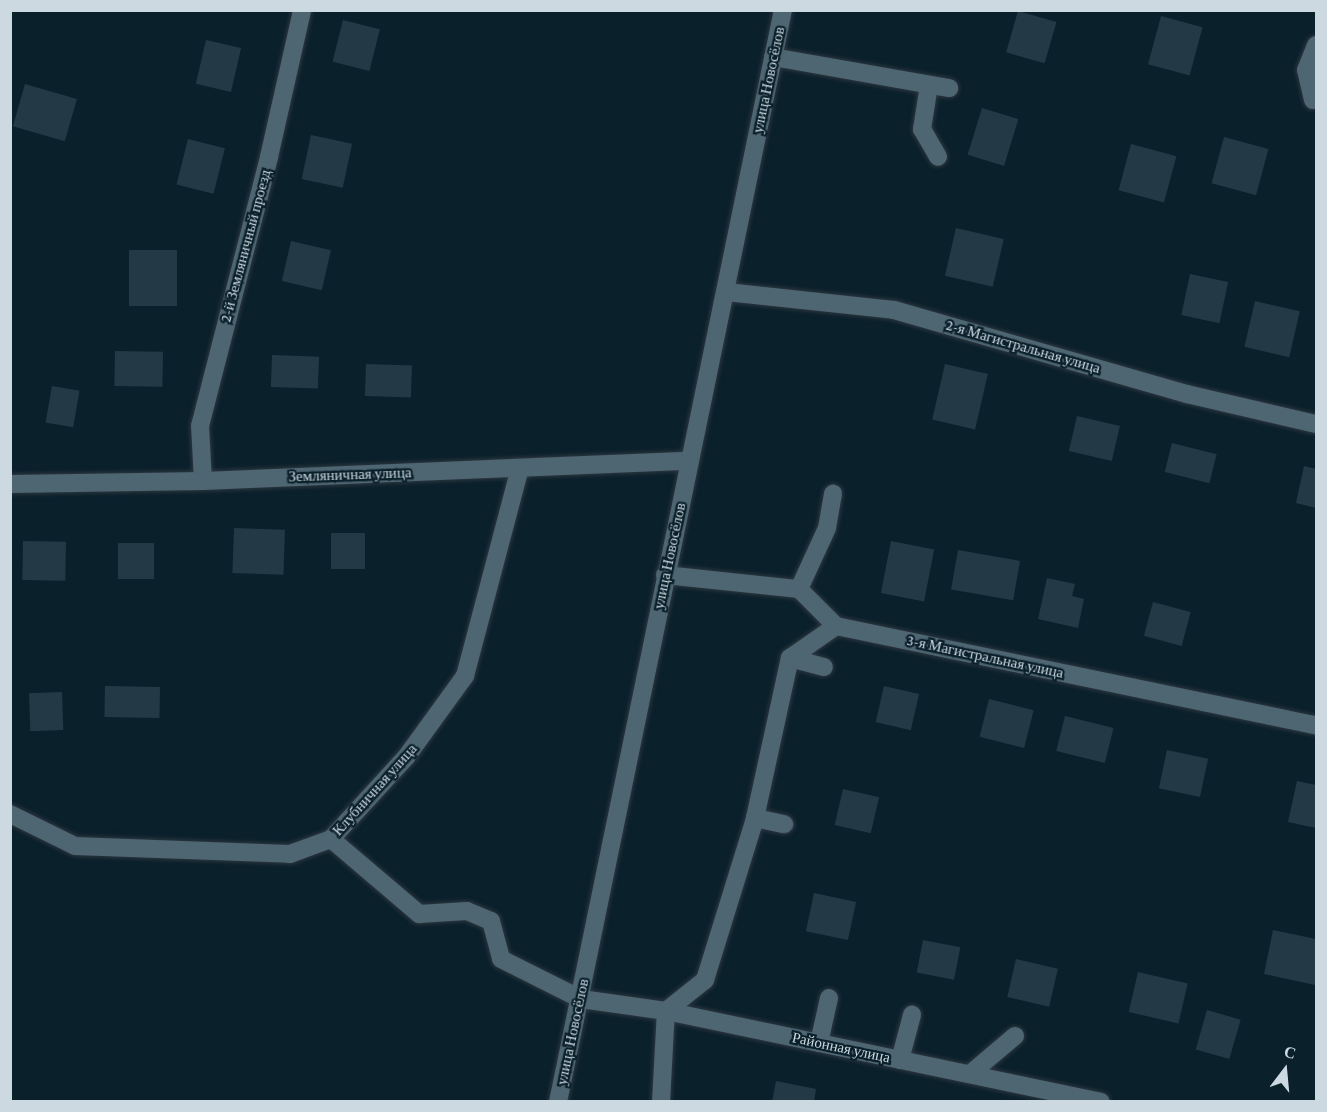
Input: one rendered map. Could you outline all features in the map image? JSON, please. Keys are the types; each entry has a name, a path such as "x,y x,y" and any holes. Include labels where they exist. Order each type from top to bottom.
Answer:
{"street":[{"name":"2-й Земляничный проезд","path":"203,482 200,426 269,157 302,10"},
{"name":"улица Новосёлов","path":"558,1101 581,999 665,575 726,292 783,10"},
{"path":"1313,100 1306,70 1317,45"},
{"path":"773,57 949,88"},
{"path":"928,85 922,129 938,157"},
{"name":"2-я Магистральная улица","path":"726,292 894,310 1187,394 1317,424"},
{"name":"Земляничная улица","path":"10,484 203,482 689,461"},
{"name":"Клубничная улица","path":"10,814 75,846 290,854 332,839 407,756 465,676 520,468"},
{"path":"799,589 827,528 833,494"},
{"path":"662,1101 666,1011 705,980 755,818 790,658 836,626 799,589 665,575"},
{"name":"3-я Магистральная улица","path":"836,626 1317,725"},
{"path":"790,658 824,667"},
{"path":"755,818 784,824"},
{"name":"Районная улица","path":"332,839 419,914 467,911 491,921 501,959 581,999 666,1011 1101,1101"},
{"path":"819,1043 829,998"},
{"path":"900,1060 912,1015"},
{"path":"970,1074 1015,1036"}],"building":[{"path":"1018,11 1056,22 1045,63 1006,52"},
{"path":"1161,16 1203,27 1190,75 1148,64"},
{"path":"343,20 380,29 369,71 333,62"},
{"path":"206,40 241,48 231,92 196,84"},
{"path":"25,84 77,99 65,141 13,126"},
{"path":"982,108 1018,119 1004,166 968,155"},
{"path":"311,135 352,144 343,188 302,179"},
{"path":"1224,137 1268,149 1256,195 1212,183"},
{"path":"188,139 225,148 214,194 177,185"},
{"path":"1131,144 1176,156 1164,203 1119,190"},
{"path":"956,228 1004,239 993,287 945,276"},
{"path":"291,241 331,250 322,290 282,281"},
{"path":"129,250 177,250 177,306 129,306"},
{"path":"1190,274 1228,282 1219,323 1181,315"},
{"path":"1255,301 1300,311 1289,357 1244,347"},
{"path":"115,351 163,352 162,387 114,386"},
{"path":"272,355 319,357 318,389 271,387"},
{"path":"366,364 412,366 411,398 365,396"},
{"path":"945,364 988,374 975,429 932,420"},
{"path":"52,386 80,391 73,427 46,422"},
{"path":"1077,416 1120,426 1112,461 1069,451"},
{"path":"1172,443 1217,454 1209,483 1165,472"},
{"path":"1304,466 1316,469 1316,508 1296,503"},
{"path":"234,528 285,530 283,575 232,573"},
{"path":"331,533 365,533 365,569 331,569"},
{"path":"23,541 66,542 65,581 22,580"},
{"path":"891,541 934,549 924,601 881,593"},
{"path":"118,543 154,543 154,579 118,579"},
{"path":"958,550 1020,561 1013,600 951,589"},
{"path":"1047,578 1075,584 1072,596 1084,599 1078,628 1038,619"},
{"path":"1153,602 1191,612 1182,646 1144,636"},
{"path":"105,686 160,687 159,718 104,717"},
{"path":"884,686 919,694 911,730 876,722"},
{"path":"62,692 63,730 30,731 29,693"},
{"path":"989,699 1034,710 1024,748 980,737"},
{"path":"1065,716 1114,728 1105,763 1056,751"},
{"path":"1167,750 1208,759 1200,797 1159,788"},
{"path":"1297,781 1316,785 1316,828 1288,822"},
{"path":"843,789 879,797 871,833 835,825"},
{"path":"814,893 856,902 848,940 806,931"},
{"path":"1273,930 1316,939 1315,985 1264,974"},
{"path":"923,940 960,947 954,980 917,972"},
{"path":"1016,959 1058,969 1049,1007 1007,997"},
{"path":"1138,972 1188,983 1178,1023 1129,1012"},
{"path":"1207,1010 1241,1020 1229,1059 1196,1049"},
{"path":"776,1081 816,1089 814,1102 772,1102"}]}
